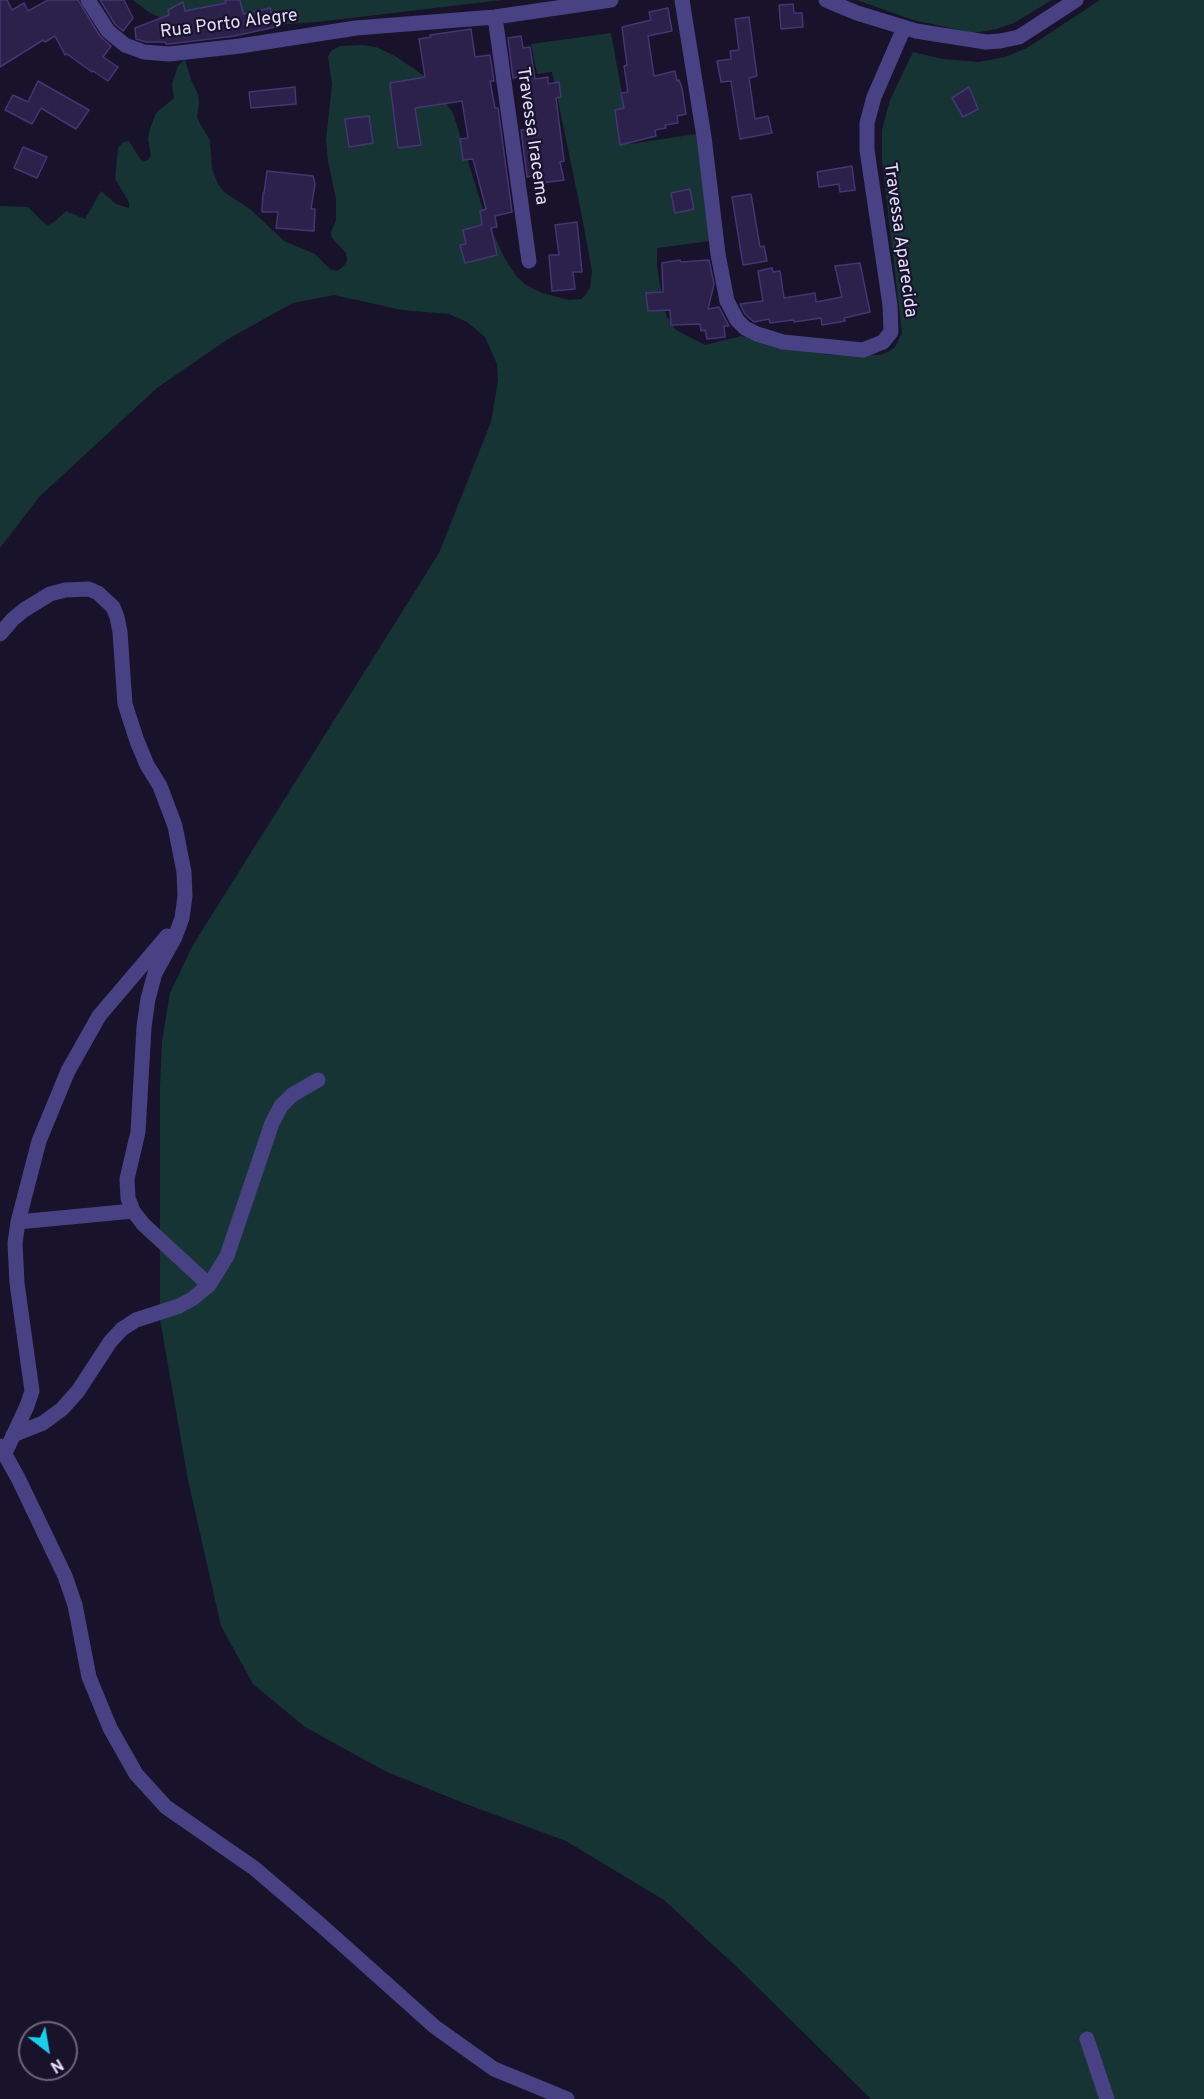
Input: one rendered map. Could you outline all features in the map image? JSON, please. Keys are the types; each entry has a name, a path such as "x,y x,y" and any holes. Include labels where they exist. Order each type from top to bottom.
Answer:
{"street":[{"name":"Rua Porto Alegre","path":"88,0 108,31 117,39 134,50 155,54 210,51 356,28 495,17 611,0"},
{"name":"Travessa Aparecida","path":"682,0 704,137 718,254 727,301 737,320 745,328 783,342 863,350 883,342 891,332 890,305 867,150 867,123 874,97 904,28"},
{"path":"826,0 904,28 986,42 1019,37 1076,0"},
{"name":"Travessa Iracema","path":"495,17 529,261"},
{"path":"0,634 24,610 51,594 65,590 89,589 98,592 113,607 120,632 125,704 129,722 147,765 160,786 175,826 184,872 183,918 155,973 148,999 144,1028 138,1132 128,1179 128,1198 133,1210 160,1242 209,1284"},
{"path":"183,918 99,1016 82,1043 58,1093 39,1141 18,1222 15,1243 17,1283 32,1391 13,1435 3,1450 65,1576 75,1605 89,1677 110,1728 136,1774 166,1807 254,1868 435,2027 494,2068 567,2099"},
{"path":"13,1435 43,1423 62,1409 78,1391 110,1342 122,1329 136,1320 179,1306 202,1293 219,1272 230,1248 272,1123 281,1106 292,1095 318,1080"},
{"path":"18,1222 133,1210"},
{"path":"1088,2039 1107,2099"}],"green space":[{"path":"133,0 502,0 317,22 205,30 170,22 150,13"},
{"path":"857,0 1052,0 1014,23 974,33 913,20"},
{"path":"1100,0 1204,0 1204,2099 871,2099 738,1968 664,1900 566,1841 385,1771 305,1727 253,1684 221,1626 188,1480 160,1319 160,1086 162,1041 170,993 193,945 439,553 491,422 498,381 497,364 485,337 467,322 449,314 402,310 334,295 293,303 228,339 157,388 39,497 0,548 0,206 28,207 48,225 66,211 85,219 101,191 116,204 129,208 129,202 115,179 118,148 123,142 129,141 140,159 148,160 151,156 148,139 150,129 156,113 174,98 172,84 178,66 185,59 198,94 197,117 210,140 212,169 218,184 224,192 250,209 284,241 315,254 330,269 337,271 347,261 346,253 332,238 331,232 336,220 336,199 326,140 332,84 328,57 331,51 340,46 376,47 395,56 429,79 453,113 485,216 504,257 516,276 526,285 542,293 569,300 581,299 590,288 592,271 581,212 552,72 537,74 531,44 611,33 631,144 696,134 710,241 657,248 657,267 664,308 676,330 705,345 741,336 794,350 832,355 880,355 895,347 902,333 882,160 882,130 890,100 913,52 943,59 979,62 1005,57 1027,48"}],"building":[{"path":"0,0 7,0 12,10 24,3 28,11 48,0 78,0 100,36 111,46 103,57 118,67 108,81 67,54 65,55 55,36 45,42 43,40 0,67"},
{"path":"100,0 124,0 133,18 123,31 115,24"},
{"path":"225,0 240,0 243,14 270,8 275,27 234,36 169,44 136,39 135,28 169,15 168,10 183,2 185,11 226,3"},
{"path":"793,4 794,13 802,13 803,27 781,29 779,5"},
{"path":"668,8 672,31 648,36 654,76 675,71 677,81 679,80 682,88 686,114 677,116 678,123 665,125 666,128 655,130 656,136 620,145 615,110 624,108 621,93 628,92 622,27 651,20 649,12"},
{"path":"749,17 757,76 749,78 755,119 768,116 772,133 740,139 731,81 721,82 717,61 731,59 730,51 739,50 735,19"},
{"path":"471,29 475,57 490,55 494,81 490,81 495,108 498,108 512,212 495,216 497,227 491,228 497,255 465,263 460,245 466,244 463,230 482,225 480,211 486,209 473,159 463,160 460,139 468,138 462,101 415,108 421,145 398,148 390,83 425,77 419,39 431,37 430,35"},
{"path":"521,36 523,48 530,47 535,79 548,77 548,84 559,82 561,97 556,98 564,161 560,162 564,180 542,183 540,174 527,177 521,130 529,129 526,105 522,76 513,78 508,38"},
{"path":"38,81 89,110 76,129 41,108 32,124 5,110 13,95 28,102"},
{"path":"295,87 296,104 251,108 249,92"},
{"path":"969,87 978,109 963,117 952,98"},
{"path":"369,116 373,143 349,147 345,119"},
{"path":"23,147 47,157 37,178 14,168"},
{"path":"852,166 855,190 840,192 839,184 819,187 817,172"},
{"path":"267,171 313,176 315,184 311,209 315,209 314,231 276,228 278,212 262,212"},
{"path":"690,189 694,209 675,213 671,193"},
{"path":"751,194 760,247 764,246 767,261 743,265 732,197"},
{"path":"577,222 582,272 573,272 575,289 552,291 549,255 559,255 555,225"},
{"path":"680,260 681,262 709,260 714,284 708,309 719,307 729,326 724,326 725,337 707,339 705,330 701,331 700,324 671,325 670,310 648,311 646,293 663,292 662,263"},
{"path":"860,263 870,312 844,318 845,321 822,325 821,318 794,322 793,320 770,323 769,319 754,322 745,314 740,304 763,301 758,271 772,268 773,272 780,271 784,298 815,293 816,302 842,297 835,266"}]}
